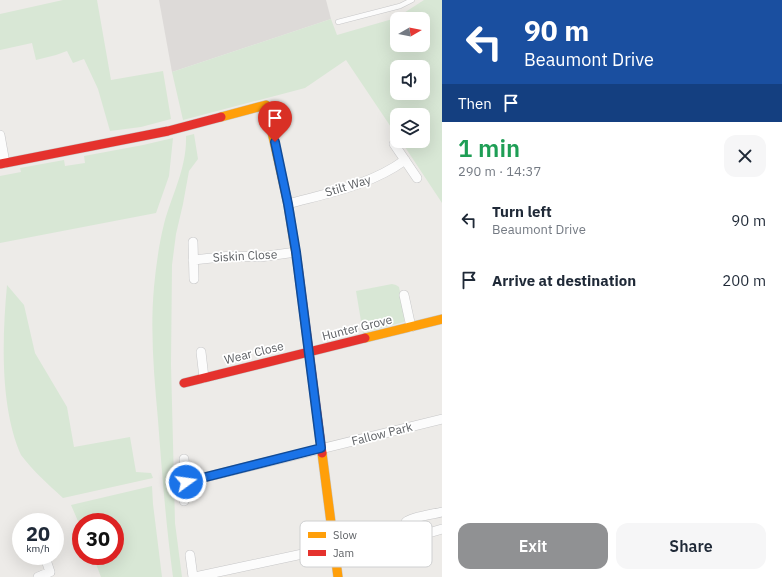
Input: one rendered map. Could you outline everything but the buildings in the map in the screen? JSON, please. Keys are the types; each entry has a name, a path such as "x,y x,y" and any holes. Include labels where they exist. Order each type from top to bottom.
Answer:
{"street":[{"path":"0,135 2,164 168,131 266,105 288,204 296,252 331,521"},
{"path":"397,148 417,178"},
{"name":"Stilt Way","path":"288,204 372,179 391,170 405,160"},
{"path":"194,242 194,279"},
{"name":"Siskin Close","path":"193,260 232,256 260,257 296,252"},
{"name":"Hunter Grove","path":"404,295 411,327"},
{"name":"Hunter Grove","path":"309,352 442,319"},
{"path":"201,352 204,378"},
{"name":"Wear Close","path":"184,383 309,352"},
{"name":"Fallow Park","path":"186,482 442,419"},
{"path":"184,459 186,482 184,500"},
{"path":"408,521 442,512"},
{"path":"432,532 442,529"},
{"path":"190,555 194,577 300,554"},
{"path":"38,577 50,572 48,565"},
{"path":"337,567 338,577"}],"lane":[{"path":"338,22 400,6 412,0"}],"shaded area":[{"path":"159,0 326,0 331,19 172,72"}],"green space":[{"path":"63,0 97,0 111,80 163,71 171,119 141,127 110,131 98,89 84,59 73,63 67,51 36,60 32,43 0,50 0,14"},
{"path":"424,0 442,0 442,203 406,148 430,148 430,108 390,108 390,126 346,60 305,88 183,120 172,72 331,19 337,35 390,20 390,52 430,52 430,12 405,12"},
{"path":"194,134 198,159 189,171 176,234 172,265 171,364 175,523 182,577 173,577 164,499 155,387 152,337 153,304 157,263 164,224 182,170 186,148 186,136"},
{"path":"173,138 169,176 156,213 0,243 0,176 21,172 20,168 64,160 65,166 85,163 84,156"},
{"path":"392,284 399,287 405,317 404,322 363,333 356,291"},
{"path":"7,285 24,305 35,353 67,407 74,447 130,437 136,472 151,473 153,478 63,498 21,455 9,416 4,373 4,328"},
{"path":"152,486 162,577 101,577 96,565 124,565 124,513 74,513 71,505"}],"traffic: slow":[{"path":"221,117 266,105 288,204 298,267"},
{"path":"365,338 442,319"},
{"path":"322,453 331,521"},
{"path":"337,567 338,577"}],"traffic: jam":[{"path":"0,164 168,131 221,117"},
{"path":"298,267 322,453"},
{"path":"184,383 365,338"}],"route":[{"path":"186,482 321,448 296,252 275,142"}]}
